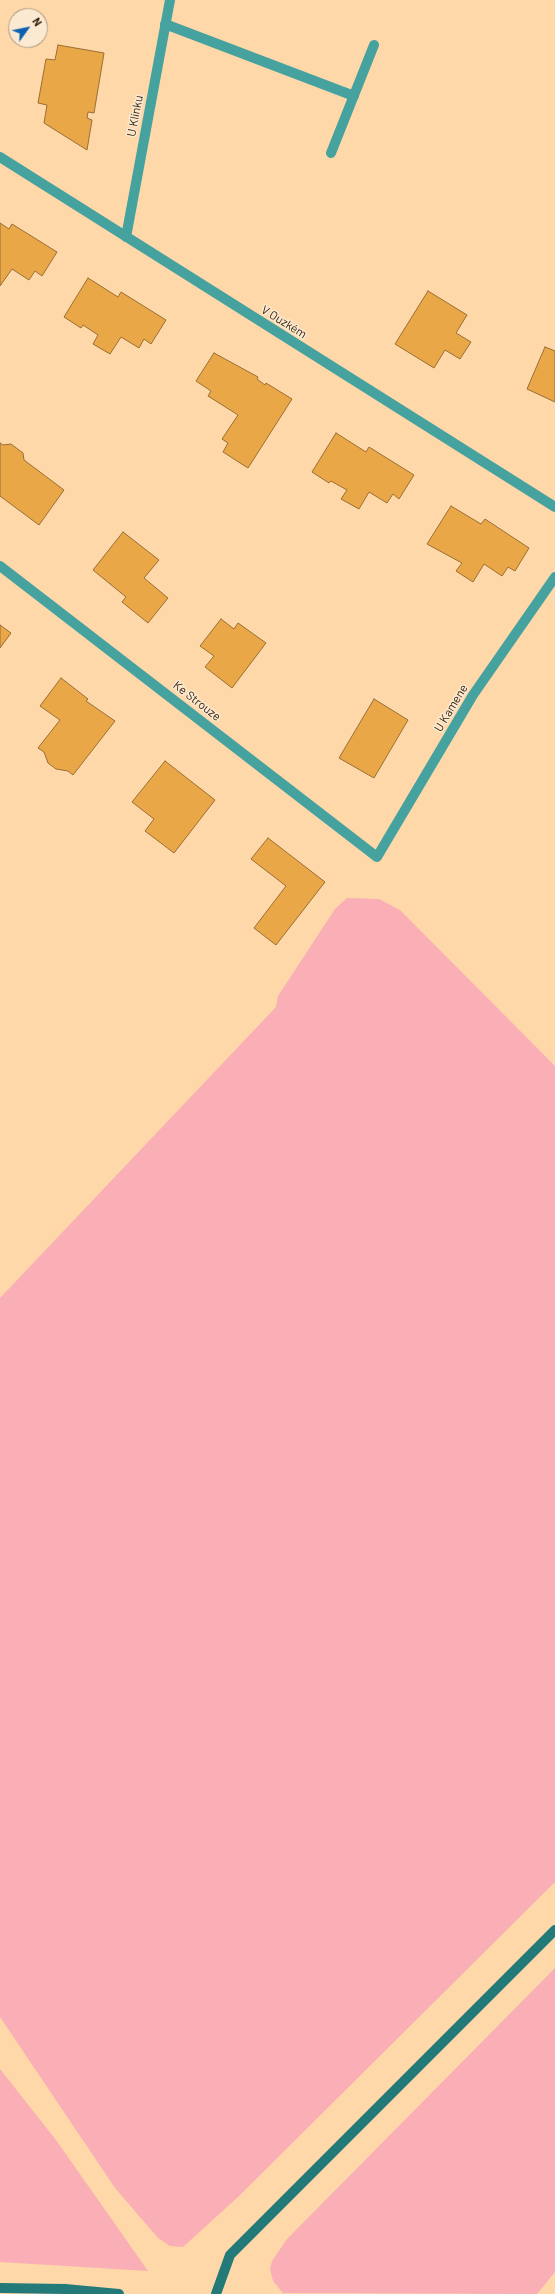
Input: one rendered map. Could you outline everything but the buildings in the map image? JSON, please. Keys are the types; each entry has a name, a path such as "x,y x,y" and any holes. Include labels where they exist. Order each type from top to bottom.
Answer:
{"street":[{"name":"U Klínku","path":"126,237 170,0"},
{"path":"165,24 354,96"},
{"path":"331,153 374,45"},
{"name":"V Ouzkém","path":"0,157 555,507"},
{"name":"Ke Strouze","path":"0,566 377,857"},
{"name":"U Kamene","path":"377,857 473,695 555,577"},
{"path":"216,2294 230,2256 555,1930"},
{"path":"0,2288 65,2289 119,2294"}],"shaded area":[{"path":"347,898 379,899 400,910 555,1066 555,1882 238,2197 183,2247 170,2246 158,2238 115,2188 0,2017 0,1298 276,1007 278,996 335,909"},
{"path":"555,1968 555,2272 537,2294 283,2293 273,2281 270,2269 272,2261 287,2239"},
{"path":"0,2069 56,2140 148,2271 0,2262"}]}
